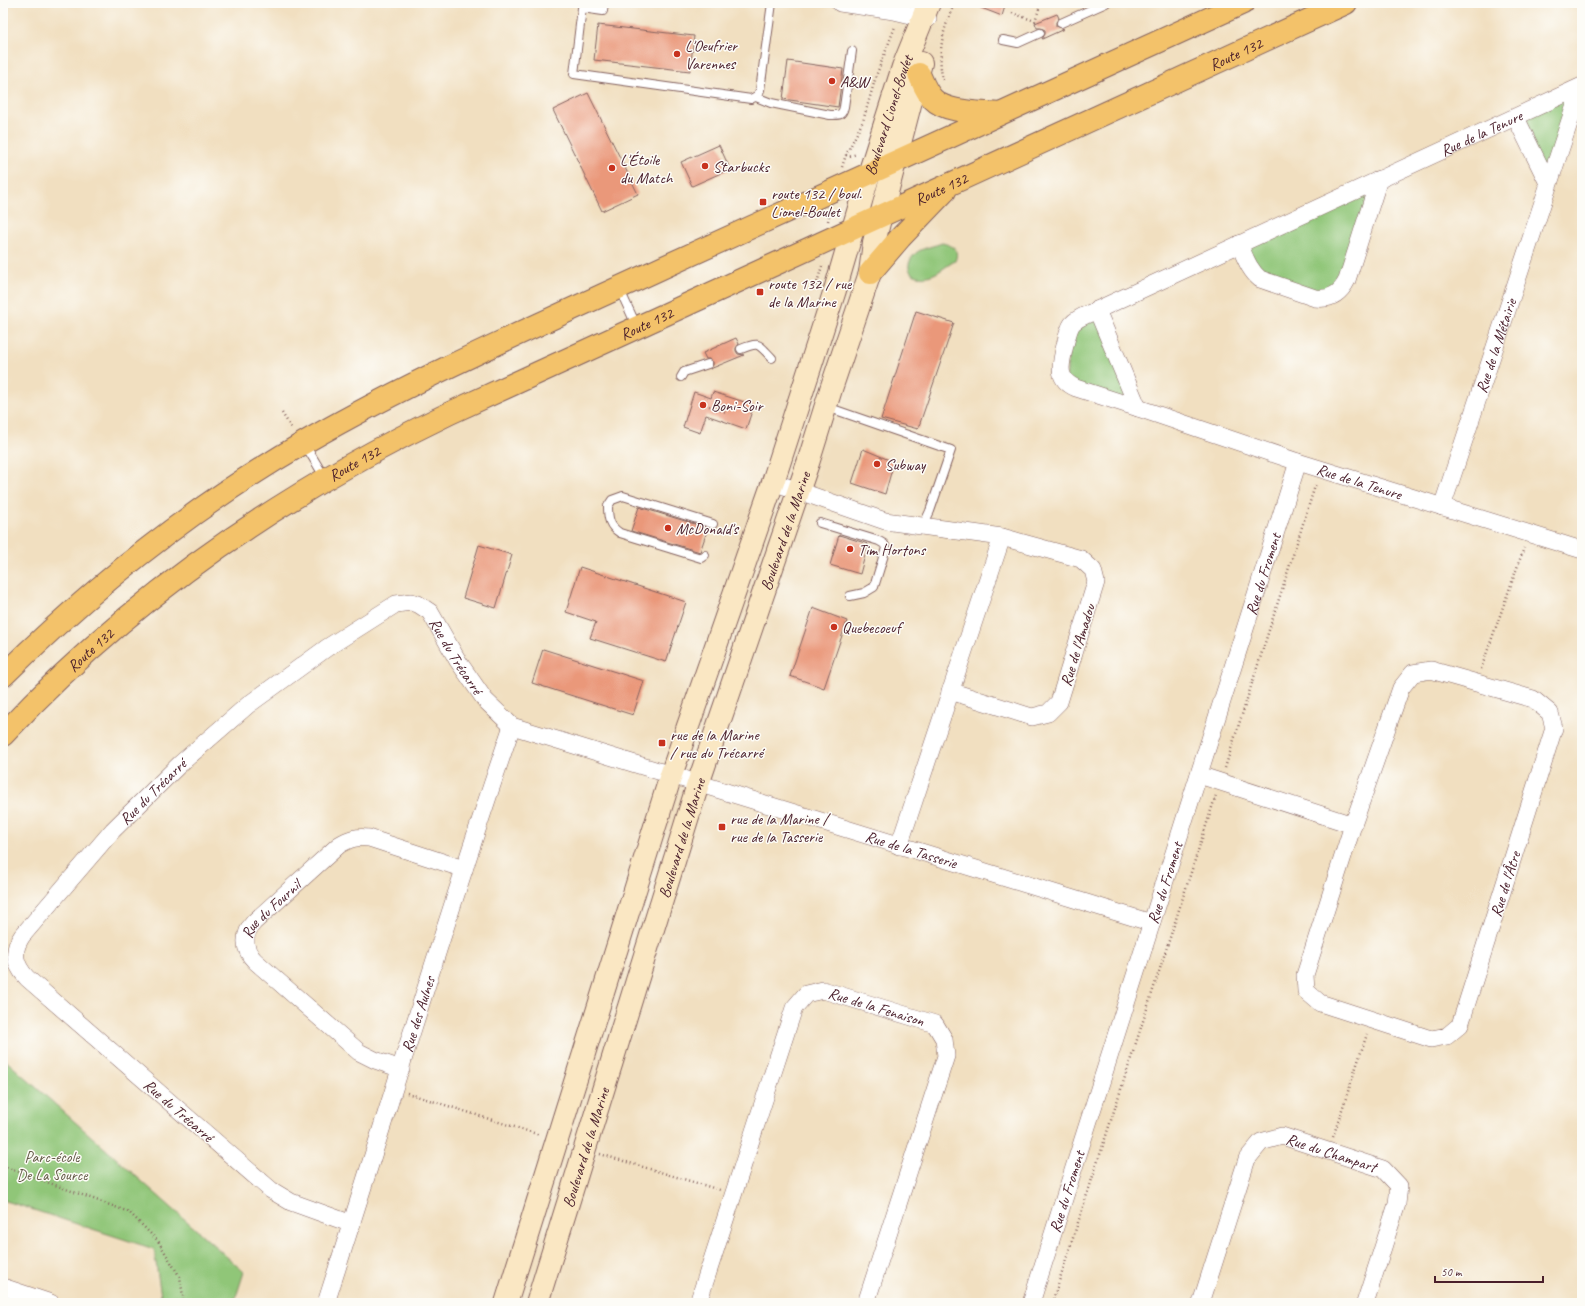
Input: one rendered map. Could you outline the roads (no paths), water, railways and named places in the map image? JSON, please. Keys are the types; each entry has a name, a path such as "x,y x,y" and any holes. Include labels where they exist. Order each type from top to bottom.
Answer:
{"highway":[{"path":"3,676 86,599 159,541 240,484 304,443 402,390 619,288 1244,3"},
{"name":"Route 132","path":"3,735 80,659 152,598 238,534 325,478 421,426 1346,3"},
{"path":"919,74 928,93 941,106 951,109 999,114"},
{"path":"870,273 900,238 952,184"}],"street":[{"path":"840,3 889,10 928,11"},
{"name":"Boulevard Lionel-Boulet","path":"882,215 919,74 928,11"},
{"name":"Boulevard Lionel-Boulet","path":"853,228 903,67 928,11"},
{"name":"Rue de la Tenure","path":"1581,87 1516,118 1379,179 1077,320 1070,330 1060,365 1062,376 1070,386 1298,462 1582,550"},
{"name":"Rue de la Métairie","path":"1442,507 1581,87"},
{"path":"1516,118 1548,183"},
{"path":"1239,244 1250,268 1260,279 1315,298 1323,299 1331,297 1344,287 1347,280 1379,179"},
{"name":"Boulevard de la Marine","path":"537,1303 698,784 870,273 874,242 882,215"},
{"name":"Boulevard de la Marine","path":"506,1303 671,775 773,482 835,290 853,228"},
{"path":"1097,310 1138,408"},
{"name":"Rue du Froment","path":"1031,1303 1298,462"},
{"name":"Rue de l'Amadou","path":"773,482 885,521 1002,537 1081,559 1093,570 1096,582 1059,702 1048,713 1032,717 950,691"},
{"path":"899,846 1002,537"},
{"name":"Rue du Trécarré","path":"352,1224 291,1202 271,1190 27,978 16,960 16,947 22,936 113,830 180,764 248,705 328,647 396,604 411,602 424,606 430,612 458,661 485,700 512,726 671,775"},
{"name":"Rue de l'Âtre","path":"1431,670 1533,699 1550,713 1554,728 1460,1025 1447,1036 1431,1039 1320,1003 1306,992 1305,975 1353,825 1401,688 1413,672 1431,670"},
{"name":"Rue des Aulnes","path":"326,1303 395,1090 464,869 512,726"},
{"name":"Rue de la Tasserie","path":"671,775 1152,923"},
{"path":"1199,775 1353,825"},
{"name":"Rue du Fournil","path":"401,1069 375,1060 355,1049 255,961 246,948 247,934 254,922 339,845 353,838 369,838 464,869"},
{"name":"Rue de la Fenaison","path":"698,1303 794,1008 806,994 824,990 935,1024 944,1039 946,1056 866,1303"},
{"name":"Rue du Champart","path":"1201,1303 1247,1159 1261,1142 1282,1136 1383,1169 1399,1186 1397,1204 1365,1303"},
{"path":"3,1287 51,1303"}],"lane":[{"path":"604,3 603,11 582,8 574,74 751,99 756,97 771,103 830,115 840,115 843,113 852,51"},
{"path":"756,97 760,90 772,3"},
{"path":"1061,23 1106,3"},
{"path":"1003,40 1018,43 1040,33"},
{"path":"619,288 637,327"},
{"path":"741,349 758,344 772,358"},
{"path":"681,377 684,372 708,364"},
{"path":"825,406 951,450 930,511 923,526"},
{"path":"304,443 325,478"},
{"path":"705,555 701,558 620,533 608,520 608,506 612,500 623,496 713,524"},
{"path":"820,523 880,541 886,548 874,587 864,593 850,596"}],"place":[{"name":"L'Oeufrier Varennes","path":"677,54"},
{"name":"A&W","path":"832,81"},
{"name":"Starbucks","path":"705,166"},
{"name":"L'Étoile du Match","path":"612,168"},
{"name":"route 132 / boul. Lionel-Boulet","path":"763,202"},
{"name":"route 132 / rue de la Marine","path":"760,292"},
{"name":"Boni-Soir","path":"703,405"},
{"name":"Subway","path":"877,464"},
{"name":"McDonald's","path":"668,528"},
{"name":"Tim Hortons","path":"850,549"},
{"name":"Quebecoeuf","path":"834,627"},
{"name":"rue de la Marine / rue du Trécarré","path":"662,743"},
{"name":"rue de la Marine / rue de la Tasserie","path":"722,827"}],"park label":[{"name":"Parc-école De La Source","path":"52,1165"}]}
